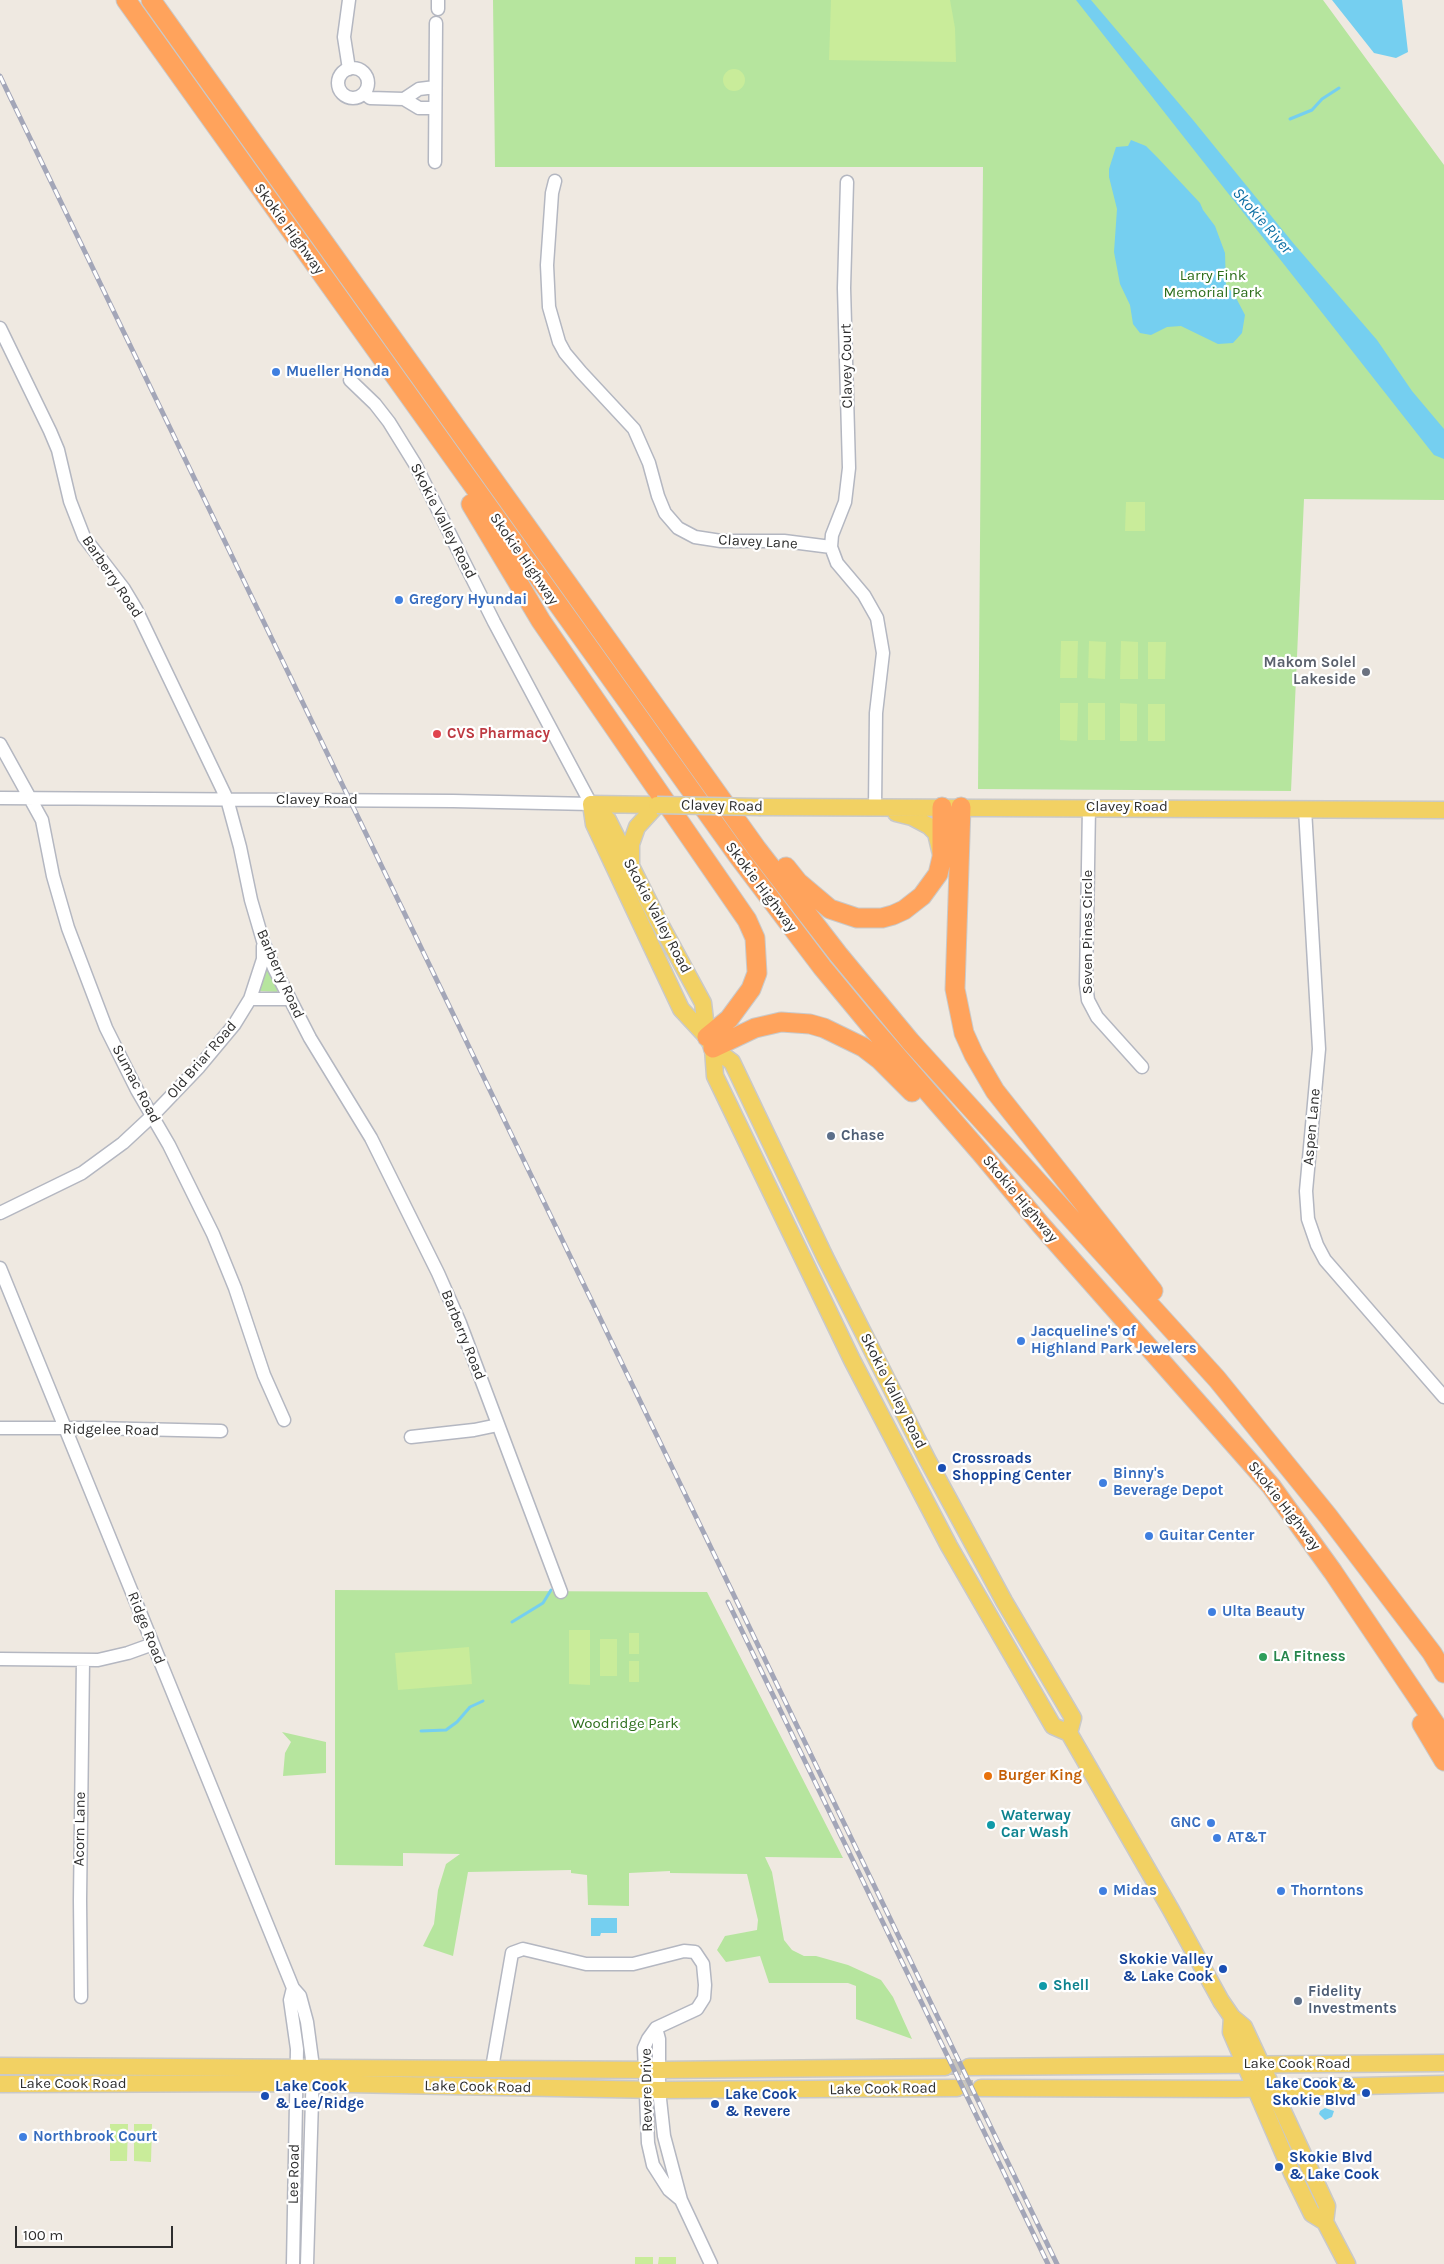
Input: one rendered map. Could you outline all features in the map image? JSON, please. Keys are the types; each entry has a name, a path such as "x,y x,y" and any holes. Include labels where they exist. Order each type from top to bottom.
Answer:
{"highway":[{"name":"Skokie Highway","path":"126,0 661,751 768,896 870,1025 1271,1486 1334,1572 1444,1736"},
{"name":"Skokie Highway","path":"153,1 757,849 838,954 910,1041 1217,1379 1328,1516 1438,1660 1444,1673"},
{"path":"401,385 411,411 488,531 541,621 747,920 756,938 757,973 751,990 710,1042"},
{"path":"614,648 665,704 798,882 830,909 847,916 869,919 882,918 904,910 922,896 938,874 942,857 942,807"},
{"path":"961,806 955,989 964,1032 974,1055 1006,1106 1168,1310 1217,1379"},
{"path":"710,1042 781,1022 810,1024 843,1036 880,1060 976,1159 1017,1196"},
{"path":"1334,1572 1444,1761"}],"main road":[{"name":"Clavey Road","path":"591,804 876,808 961,806 1444,810"},
{"name":"Skokie Valley Road","path":"591,804 608,820 630,866 703,1003 715,1076 852,1360 949,1546 1053,1726 1069,1733 1171,1910 1220,2001 1232,2017 1244,2027 1263,2064 1272,2088 1327,2206 1325,2222 1312,2214 1243,2064 1231,2032 1232,2017"},
{"name":"Skokie Valley Road","path":"591,804 594,824 682,1009 710,1042 732,1062 825,1257 967,1536 1073,1718 1069,1733"},
{"path":"630,866 631,844 637,827 658,806"},
{"path":"876,808 912,817 930,826 936,833 942,857"},
{"path":"908,1468 927,1459"},
{"path":"949,1546 967,1536"},
{"name":"Lake Cook Road","path":"969,2067 1444,2063"},
{"name":"Lake Cook Road","path":"0,2066 296,2075"},
{"name":"Lake Cook Road","path":"0,2084 492,2068 945,2067"},
{"name":"Lake Cook Road","path":"313,2075 652,2090 957,2088"},
{"name":"Lake Cook Road","path":"981,2088 1272,2088 1444,2084"},
{"path":"1325,2222 1347,2264"}],"street":[{"path":"349,0 344,37 349,69"},
{"path":"435,162 436,23"},
{"path":"349,69 358,69 366,75 368,85 364,94 354,98 345,95 341,91 339,78 349,69"},
{"path":"404,99 419,89 435,87"},
{"path":"364,94 370,98 404,99 419,108 435,108"},
{"name":"Clavey Lane","path":"555,181 552,193 547,265 549,307 560,342 565,353 581,372 634,429 649,463 661,504 673,523 689,534 721,542 784,541 830,547"},
{"name":"Clavey Court","path":"830,547 832,535 844,502 849,468 844,288 847,182"},
{"name":"Barberry Road","path":"0,328 58,450 70,501 84,537 124,589 136,609 227,799 263,941 289,999 397,1186 456,1314 561,1592"},
{"name":"Skokie Valley Road","path":"350,380 375,404 389,422 414,464 494,622 591,804"},
{"path":"830,547 837,563 864,595 880,625 884,653 876,713 876,808"},
{"name":"Sumac Road","path":"0,744 42,820 53,876 84,973 106,1028 169,1145 213,1234 235,1288 264,1375 284,1420"},
{"name":"Clavey Road","path":"0,798 591,804"},
{"name":"Seven Pines Circle","path":"1089,807 1086,984 1088,1000 1097,1017 1142,1067"},
{"name":"Aspen Lane","path":"1305,809 1319,1049 1306,1191 1308,1219 1317,1245 1325,1260 1444,1397"},
{"name":"Old Briar Road","path":"0,1213 82,1173 123,1143 152,1116 234,1025 250,999 262,959 263,941"},
{"path":"250,999 289,999"},
{"name":"Ridge Road","path":"0,1268 293,1988 300,1996 307,2022 313,2075"},
{"path":"411,1437 474,1430 498,1425"},
{"name":"Ridgelee Road","path":"0,1428 113,1428 221,1431"},
{"path":"0,1659 98,1660 153,1644"},
{"name":"Acorn Lane","path":"81,1997 79,1975 83,1660"},
{"name":"Revere Drive","path":"492,2068 512,1953 523,1949 586,1964 633,1964 684,1951 695,1952 703,1964 704,1998 697,2009 656,2028 659,2039 652,2069 648,2142 654,2165 669,2190 681,2200"},
{"name":"Ridge Road","path":"293,1988 290,2000 296,2030 296,2075"},
{"name":"Lee Road","path":"293,2264 296,2075"},
{"name":"Lee Road","path":"307,2264 313,2075"},
{"name":"Revere Drive","path":"652,2090 681,2200 711,2264"}],"green space":[{"name":"Larry Fink Memorial Park","path":"493,0 1323,0 1444,165 1444,500 1304,499 1291,791 978,789 983,167 495,167"},
{"path":"831,0 950,0 955,28 956,62 829,60"},
{"path":"734,69 742,72 745,80 742,88 734,91 726,88 723,80 726,72"},
{"path":"1126,502 1145,502 1145,531 1125,531"},
{"path":"1061,641 1078,641 1077,678 1060,678"},
{"path":"1089,641 1106,642 1105,679 1088,678"},
{"path":"1121,641 1138,642 1138,679 1120,679"},
{"path":"1148,642 1166,642 1165,679 1148,679"},
{"path":"1060,703 1078,703 1077,741 1060,740"},
{"path":"1088,703 1105,703 1105,740 1088,740"},
{"path":"1120,703 1137,704 1137,741 1120,741"},
{"path":"1148,704 1165,704 1165,741 1148,741"},
{"path":"266,969 269,969 278,990 277,992 259,991"},
{"name":"Woodridge Park","path":"335,1590 707,1592 843,1858 765,1857 772,1872 784,1940 792,1950 804,1956 816,1956 848,1965 881,1980 893,1997 912,2039 856,2019 856,1986 848,1983 769,1983 760,1956 726,1962 717,1950 725,1936 757,1930 758,1920 747,1874 670,1873 670,1871 629,1873 629,1906 588,1905 587,1875 571,1873 571,1870 468,1872 453,1956 423,1946 434,1924 438,1890 446,1864 460,1854 403,1853 403,1866 335,1865"},
{"path":"569,1630 590,1630 590,1685 569,1684"},
{"path":"629,1633 639,1633 639,1654 629,1654"},
{"path":"600,1639 617,1639 617,1676 600,1676"},
{"path":"469,1647 472,1684 398,1690 395,1653"},
{"path":"629,1661 639,1661 639,1682 629,1682"},
{"path":"282,1732 326,1742 326,1773 283,1776 285,1753 291,1742"},
{"path":"110,2124 128,2124 127,2161 110,2161"},
{"path":"134,2124 152,2124 151,2162 134,2161"},
{"path":"635,2257 653,2257 653,2264 635,2264"},
{"path":"659,2257 676,2257 676,2264 658,2264"}],"water":[{"name":"Skokie River","path":"1076,0 1091,0 1193,120 1294,244 1377,340 1412,391 1444,429 1444,459 1434,455"},
{"path":"1332,0 1402,0 1408,52 1396,58 1374,53"},
{"path":"1131,140 1146,146 1157,157 1200,203 1215,226 1225,253 1226,286 1234,294 1245,315 1242,333 1233,343 1218,344 1181,326 1167,327 1151,335 1140,333 1133,324 1130,305 1120,284 1114,252 1117,209 1109,177 1109,169 1116,147 1128,146"},
{"path":"591,1918 617,1918 617,1933 601,1933 600,1936 591,1936"},
{"path":"1325,2108 1334,2111 1332,2117 1325,2120 1319,2114"}],"waterway":[{"path":"1290,119 1312,110 1322,99 1339,88"},
{"path":"512,1622 543,1603 551,1590"},
{"path":"421,1731 446,1730 457,1722 470,1707 483,1701"}],"tunnel":[{"path":"945,2067 969,2067"},
{"path":"957,2088 981,2088"}],"railway":[{"path":"0,76 1057,2264"},
{"path":"728,1602 1048,2264"}],"place":[{"name":"Mueller Honda","path":"276,372"},
{"name":"Gregory Hyundai","path":"399,600"},
{"name":"Makom Solel Lakeside","path":"1366,672"},
{"name":"CVS Pharmacy","path":"437,734"},
{"name":"Chase","path":"831,1136"},
{"name":"Jacqueline's of Highland Park Jewelers","path":"1021,1341"},
{"name":"Crossroads Shopping Center","path":"942,1468"},
{"name":"Binny's Beverage Depot","path":"1103,1483"},
{"name":"Guitar Center","path":"1149,1536"},
{"name":"Ulta Beauty","path":"1212,1612"},
{"name":"LA Fitness","path":"1263,1657"},
{"name":"Burger King","path":"988,1776"},
{"name":"GNC","path":"1211,1823"},
{"name":"Waterway Car Wash","path":"991,1825"},
{"name":"AT&T","path":"1217,1838"},
{"name":"Midas","path":"1103,1891"},
{"name":"Thorntons","path":"1281,1891"},
{"name":"Skokie Valley & Lake Cook","path":"1223,1969"},
{"name":"Shell","path":"1043,1986"},
{"name":"Fidelity Investments","path":"1298,2001"},
{"name":"Lake Cook & Skokie Blvd","path":"1366,2093"},
{"name":"Lake Cook & Lee/Ridge","path":"265,2096"},
{"name":"Lake Cook & Revere","path":"715,2104"},
{"name":"Northbrook Court","path":"23,2137"},
{"name":"Skokie Blvd & Lake Cook","path":"1279,2167"}]}
